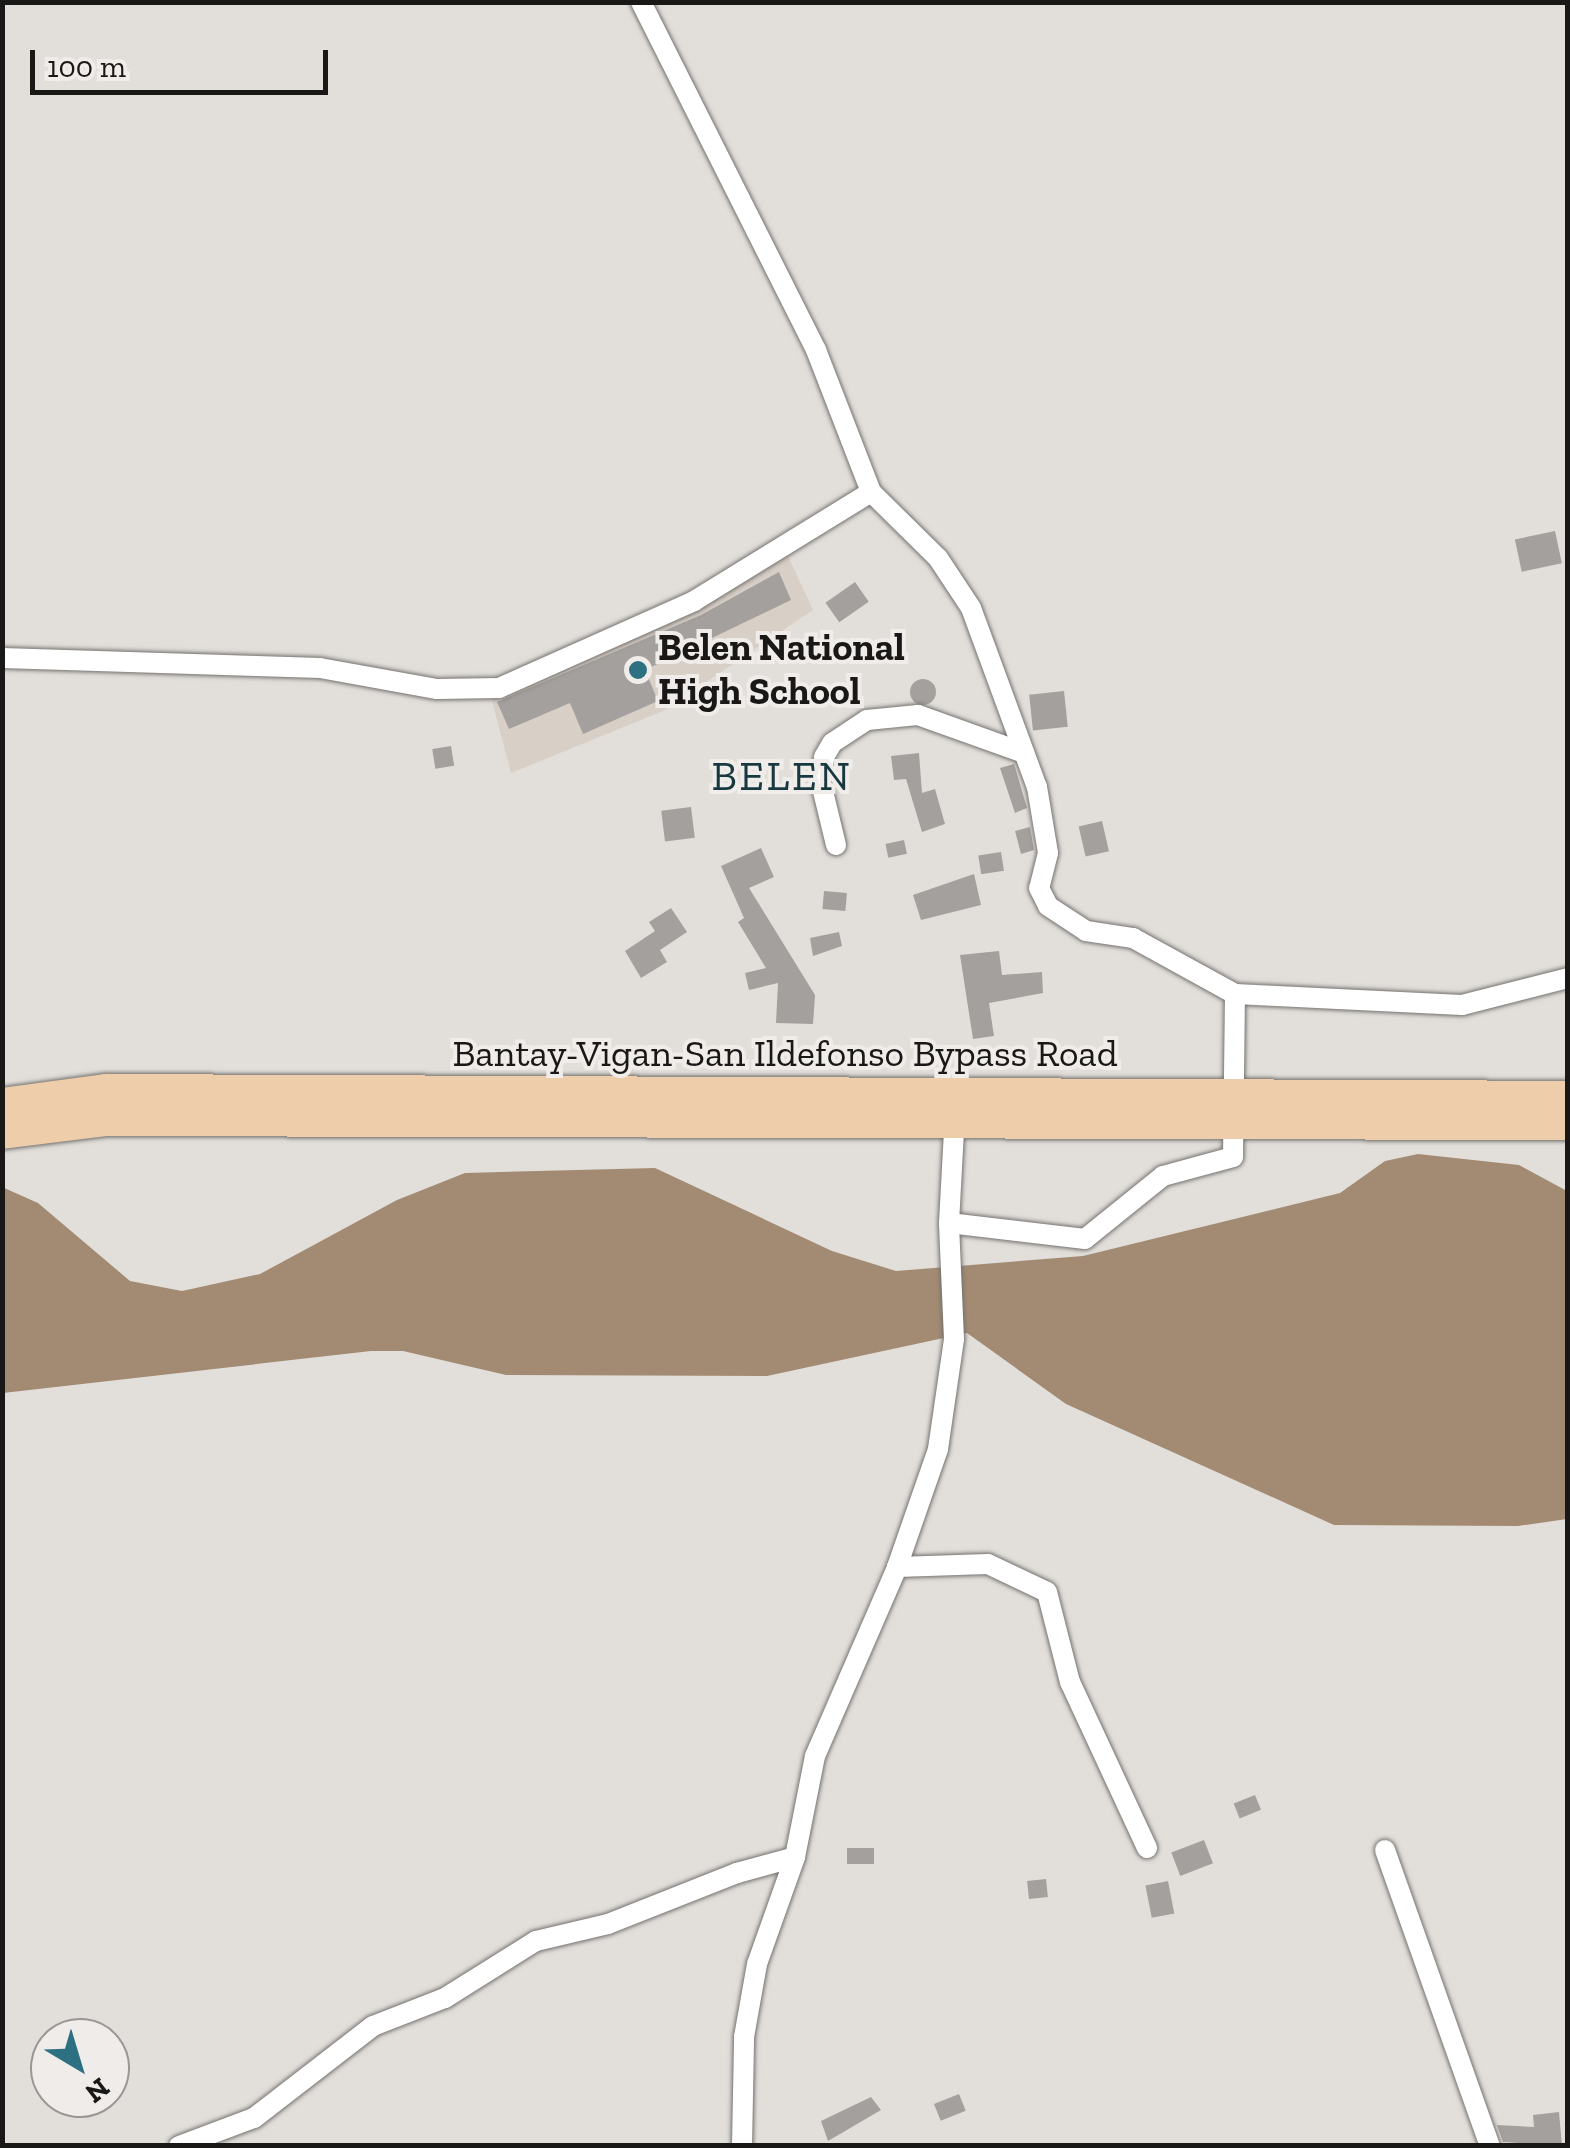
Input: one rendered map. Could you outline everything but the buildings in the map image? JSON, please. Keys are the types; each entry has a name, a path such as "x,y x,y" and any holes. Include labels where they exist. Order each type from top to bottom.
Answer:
{"main road":[{"name":"Bantay-Vigan-San Ildefonso Bypass Road","path":"2,1104 106,1090 956,1107 1235,1108 1568,1096"},
{"name":"Bantay-Vigan-San Ildefonso Bypass Road","path":"2,1133 107,1120 956,1107"},
{"name":"Bantay-Vigan-San Ildefonso Bypass Road","path":"1235,1108 1568,1124"}],"street":[{"path":"641,2 816,350 871,492 897,511 956,580 1024,752 1044,814 1048,853 1040,888 1048,906 1086,932 1133,938 1236,994 1462,1005 1568,978"},
{"path":"2,658 320,668 438,689 500,688 694,601 871,492"},
{"path":"836,845 821,784 824,756 832,743 867,720 918,716 1024,752"},
{"path":"949,1223 1085,1239 1164,1176 1232,1157 1236,994"},
{"path":"742,2146 744,2036 757,1964 795,1857 816,1756 838,1693 897,1568 938,1449 954,1339 956,1272 949,1223 956,1107"},
{"path":"897,1568 988,1564 1047,1592 1070,1682 1147,1848"},
{"path":"1386,1850 1490,2146"},
{"path":"178,2146 254,2118 373,2026 445,1998 536,1942 608,1924 737,1872 795,1857"}],"shaded area":[{"name":"Belen National High School","path":"788,556 813,610 663,711 511,773 491,697"},
{"path":"1418,1154 1519,1165 1567,1191 1567,1519 1518,1526 1334,1525 1066,1404 967,1333 767,1376 506,1375 403,1351 371,1351 3,1393 2,1187 38,1203 130,1281 182,1291 260,1274 397,1200 465,1173 655,1168 832,1251 896,1271 1083,1256 1340,1193 1385,1161"}],"place":[{"name":"Belen National High School","path":"638,670"}],"district":[{"name":"BELEN","path":"782,776"}]}
